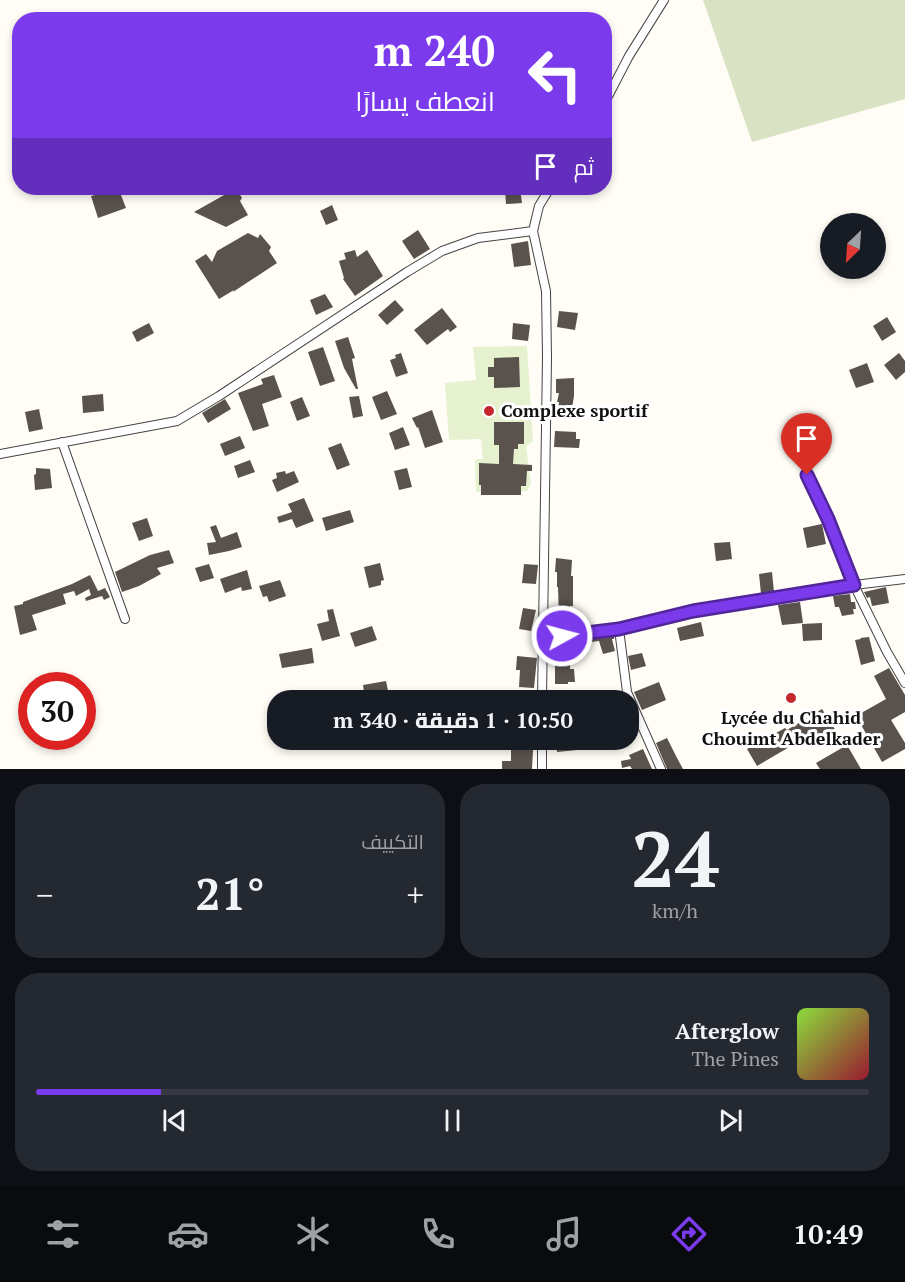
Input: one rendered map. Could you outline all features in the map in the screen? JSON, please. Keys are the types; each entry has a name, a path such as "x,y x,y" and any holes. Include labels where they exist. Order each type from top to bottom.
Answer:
{"street":[{"path":"612,89 629,56 664,0"},
{"path":"542,690 546,291 533,231 539,206 546,195"},
{"path":"0,454 177,421 442,251 478,238 533,231"},
{"path":"62,442 125,619"},
{"path":"807,475 828,519 854,585 905,683"},
{"path":"543,638 619,629 693,611 905,579"},
{"path":"619,629 627,692 661,769"},
{"path":"542,750 542,769"}],"green space":[{"path":"703,0 905,0 905,99 752,142"},
{"name":"Complexe sportif","path":"527,346 533,441 526,446 531,483 527,491 476,492 475,459 483,459 481,439 449,440 445,383 476,380 473,347"}],"building":[{"path":"121,195 126,208 98,218 91,196"},
{"path":"224,195 240,195 242,198 240,201 248,215 226,227 194,212"},
{"path":"505,195 521,195 522,203 506,204"},
{"path":"332,205 338,220 326,225 320,211"},
{"path":"418,230 430,249 414,259 402,241"},
{"path":"248,233 258,238 260,234 271,247 269,251 277,263 219,299 195,261 206,254 212,262 217,251"},
{"path":"528,241 531,265 514,267 511,244"},
{"path":"355,250 357,257 367,250 383,276 355,296 343,279 339,261 346,259 344,253"},
{"path":"325,294 333,307 316,315 310,300"},
{"path":"395,300 404,310 387,325 378,315"},
{"path":"442,308 457,327 450,332 448,329 427,345 414,330"},
{"path":"559,311 578,313 575,330 557,327"},
{"path":"887,317 896,332 882,341 873,326"},
{"path":"149,323 154,333 137,342 132,332"},
{"path":"513,323 530,325 528,341 512,339"},
{"path":"348,337 355,358 352,359 358,389 344,368 335,341"},
{"path":"323,347 335,381 320,386 308,352"},
{"path":"401,353 408,373 396,377 390,360"},
{"path":"899,353 905,361 905,372 896,380 884,365"},
{"path":"519,357 520,387 494,388 494,377 488,377 488,367 494,367 494,358"},
{"path":"867,363 874,382 856,388 849,370"},
{"path":"274,375 282,397 262,404 269,426 253,431 238,393 263,384 261,379"},
{"path":"574,378 571,414 558,413 559,393 556,393 556,379"},
{"path":"387,391 397,414 381,420 372,397"},
{"path":"103,394 104,411 83,413 82,396"},
{"path":"359,396 363,416 353,418 349,397"},
{"path":"302,397 310,416 297,421 290,402"},
{"path":"225,399 231,409 208,423 202,413"},
{"path":"39,409 43,429 29,432 25,412"},
{"path":"432,410 443,442 425,448 418,427 412,418"},
{"path":"494,422 524,422 524,444 518,444 518,449 514,449 513,464 532,465 532,471 527,471 526,486 521,486 521,495 481,495 479,463 499,464 499,445 494,445"},
{"path":"403,427 410,445 395,450 389,433"},
{"path":"555,431 576,432 576,439 580,439 579,448 554,447"},
{"path":"240,436 245,448 225,456 220,444"},
{"path":"341,443 350,465 337,470 328,448"},
{"path":"250,460 255,472 238,478 234,466"},
{"path":"36,468 50,469 52,488 35,490"},
{"path":"407,468 412,487 399,490 394,471"},
{"path":"285,471 286,474 294,471 299,482 277,492 272,480 277,478 276,473"},
{"path":"304,498 314,521 296,528 292,519 279,523 277,517 292,512 288,504"},
{"path":"350,510 354,522 326,531 322,518"},
{"path":"147,518 153,536 139,541 132,523"},
{"path":"822,524 826,544 807,548 803,528"},
{"path":"216,525 221,538 237,532 242,547 209,555 207,543 216,542 210,527"},
{"path":"730,542 732,559 716,561 714,543"},
{"path":"169,550 174,563 157,568 161,574 122,592 115,572 150,555"},
{"path":"556,558 572,560 573,606 570,606 570,629 557,630 556,618 559,618"},
{"path":"380,563 384,580 381,581 381,585 369,588 364,567"},
{"path":"209,564 214,578 200,582 195,568"},
{"path":"524,564 538,565 536,584 522,583"},
{"path":"247,570 252,589 242,591 241,587 225,593 220,579"},
{"path":"772,572 774,592 761,594 759,574"},
{"path":"90,575 98,591 105,588 110,597 104,600 102,596 86,601 85,598 91,595 89,589 76,596 74,591 63,594 66,604 32,615 37,630 20,635 14,606"},
{"path":"280,580 286,596 269,602 267,596 263,597 259,586"},
{"path":"886,587 889,603 872,606 870,597 867,598 864,592"},
{"path":"850,594 851,602 855,602 856,609 853,609 854,614 842,616 839,607 835,607 833,596"},
{"path":"800,602 803,623 782,625 778,605"},
{"path":"523,608 536,610 531,631 519,629"},
{"path":"333,609 340,636 322,641 317,624 329,621 327,610"},
{"path":"701,622 704,636 680,641 677,628"},
{"path":"822,623 822,640 803,641 802,624"},
{"path":"372,626 377,640 355,647 350,633"},
{"path":"614,636 612,639 615,651 603,654 599,641 591,642 590,638"},
{"path":"869,637 875,661 861,665 855,640"},
{"path":"586,642 586,654 570,654 570,669 574,669 575,682 555,684 555,643"},
{"path":"312,648 314,663 282,668 279,654"},
{"path":"642,653 646,666 631,670 628,656"},
{"path":"517,656 537,658 534,688 519,687 520,670 516,670"},
{"path":"889,668 905,695 905,712 891,720 905,743 905,749 882,762 856,716 886,699 874,676"},
{"path":"386,681 388,690 364,690 363,685"},
{"path":"659,682 666,700 642,710 639,703 639,690"},
{"path":"822,709 836,731 809,748 803,739 757,766 747,749 785,728 787,730"},
{"path":"667,738 683,769 667,769 656,743"},
{"path":"847,745 861,769 820,769 816,763"},
{"path":"643,749 652,769 632,769 630,766 622,768 621,761 631,759 629,755"},
{"path":"511,750 533,750 532,769 502,769 502,761 511,761"}],"place":[{"name":"Complexe sportif","path":"489,411"},
{"name":"Lycée du Chahid Chouimt Abdelkader","path":"791,698"}],"route":[{"path":"562,636 619,629 693,611 854,585 828,519 807,475"}]}
